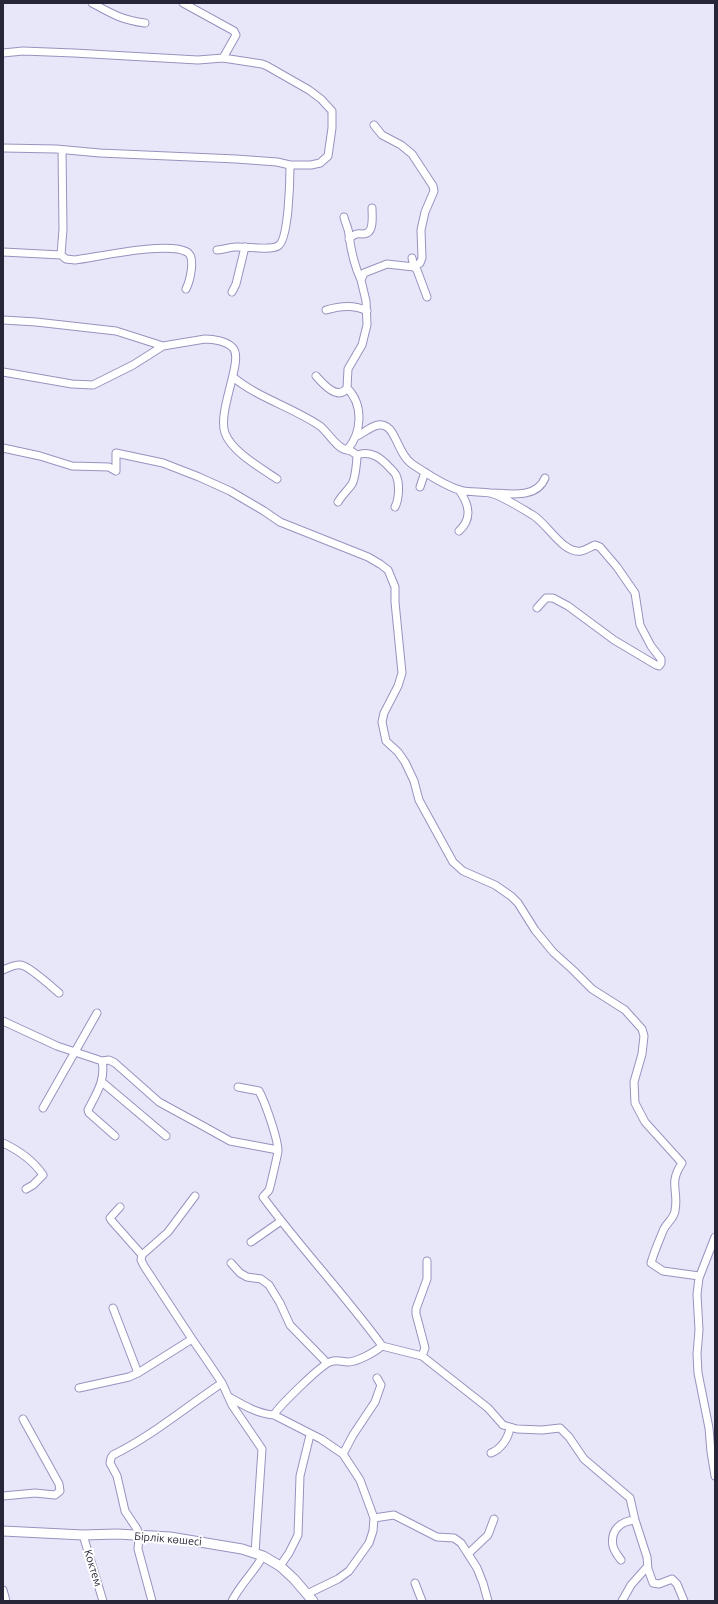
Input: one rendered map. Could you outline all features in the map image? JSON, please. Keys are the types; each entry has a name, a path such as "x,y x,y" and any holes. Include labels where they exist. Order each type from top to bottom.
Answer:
{"main road":[{"name":"Бірлік көшесі","path":"3,1531 170,1537 242,1549 259,1555 280,1566 310,1597"}],"street":[{"path":"92,3 113,15 130,22 145,23"},
{"path":"184,3 234,31 236,35 223,58"},
{"path":"3,53 23,51 198,60 223,58 267,66 309,90 321,99 332,111 333,115 331,157 316,165 290,165 277,162 236,159 3,148"},
{"path":"361,280 364,273 387,264 414,266 420,263 422,258 421,230 425,212 434,191 433,186 412,154 402,145 382,135 374,125"},
{"path":"62,150 63,259"},
{"path":"217,250 224,250 233,247 269,248 281,244 290,201 290,165"},
{"path":"349,239 358,233 369,232 372,208"},
{"path":"316,376 328,388 338,394 342,393 347,388 348,369 362,345 367,325 367,311 361,280 353,258 349,233 344,217"},
{"path":"232,292 236,284 245,247"},
{"path":"3,252 75,260 140,249 181,250 190,255 192,262 186,289"},
{"path":"412,258 414,266 418,270 427,297"},
{"path":"326,310 342,306 367,311"},
{"path":"3,320 36,322 116,331 163,346"},
{"path":"3,372 72,384 93,385 133,365 163,346 205,339 225,343 234,349 236,355 233,377 224,408 223,424 226,436 248,459 277,479"},
{"path":"233,377 252,390 321,427 340,447 357,455"},
{"path":"347,388 351,391 357,405 359,423 357,436 347,450"},
{"path":"357,436 378,425 386,426 391,430 403,455 410,463 459,490 475,493 530,493 544,482 545,478"},
{"path":"3,448 40,456 72,466 109,467 116,471 116,453 163,463 230,491 264,510 280,522 368,557 388,570 395,587 395,608 402,673 398,686 384,713 382,722 386,741 405,762 414,781 419,800 453,862 463,871 495,884 511,896 553,952 592,990 625,1010 642,1029 644,1036 642,1054 634,1082 635,1103 645,1122 682,1163 676,1172 674,1179 675,1212 673,1218 662,1232 651,1263 663,1271 699,1276"},
{"path":"357,455 362,453 373,454 382,460 396,475 398,494 398,502 396,507"},
{"path":"338,502 343,493 352,484 357,463 357,455"},
{"path":"420,487 424,472"},
{"path":"459,490 469,511 468,518 464,526 459,531"},
{"path":"490,493 535,516 567,548 575,551 582,551 595,545 600,547 636,593 640,625 651,646 661,659 661,663 659,666 656,665 628,649 568,606 553,598 546,598 537,608"},
{"path":"3,970 12,966 22,965 32,970 59,993"},
{"path":"44,1108 97,1013"},
{"path":"3,1021 57,1046 102,1061 109,1060 115,1063 159,1102 230,1141 278,1150"},
{"path":"102,1061 104,1070 102,1082 88,1110 89,1113 115,1136"},
{"path":"102,1082 166,1136"},
{"path":"238,1086 259,1091 263,1098 278,1150 271,1183 268,1191 262,1197 347,1300 382,1346 422,1356 488,1408 503,1424 510,1428 542,1430 560,1428 569,1437 584,1459 630,1498 653,1583 659,1584 672,1578 677,1584 684,1601"},
{"path":"3,1144 14,1148 32,1162 43,1176 26,1189"},
{"path":"195,1196 168,1232 142,1255 141,1260 222,1383 232,1405 262,1449 259,1555 252,1574 237,1591 232,1601"},
{"path":"120,1207 110,1218 142,1255"},
{"path":"251,1242 281,1221"},
{"path":"715,1237 699,1276 697,1287 699,1330 697,1368 709,1428 715,1476"},
{"path":"422,1356 425,1348 416,1309 426,1279 427,1261"},
{"path":"231,1263 240,1273 247,1277 261,1279 269,1285 280,1303 290,1325 309,1342 327,1363"},
{"path":"113,1308 138,1373"},
{"path":"79,1388 129,1377 138,1373 192,1339"},
{"path":"274,1415 291,1396 327,1363 339,1360 349,1362 368,1355 382,1346"},
{"path":"343,1454 353,1435 375,1402 381,1385 377,1378"},
{"path":"152,1601 138,1549 139,1536 137,1529 125,1511 117,1476 110,1463 111,1458 113,1455 145,1438 222,1383"},
{"path":"229,1397 267,1415 274,1415 310,1435 321,1439 343,1454 360,1480 374,1518 373,1531 369,1543 349,1571 310,1597"},
{"path":"3,1496 35,1493 56,1495 60,1491 59,1484 24,1419"},
{"path":"491,1453 501,1446 509,1433 510,1428"},
{"path":"280,1566 289,1553 298,1535 300,1476 310,1435"},
{"path":"374,1518 394,1515 437,1537 454,1538 461,1543 469,1553 483,1582 484,1592 488,1601"},
{"path":"469,1553 488,1535 494,1519"},
{"path":"621,1560 613,1547 613,1532 617,1526 630,1520 635,1520"},
{"name":"Коктем","path":"83,1535 103,1601"},
{"path":"622,1601 631,1585 648,1567"},
{"path":"415,1583 422,1601"},
{"path":"3,1590 6,1601"}]}
